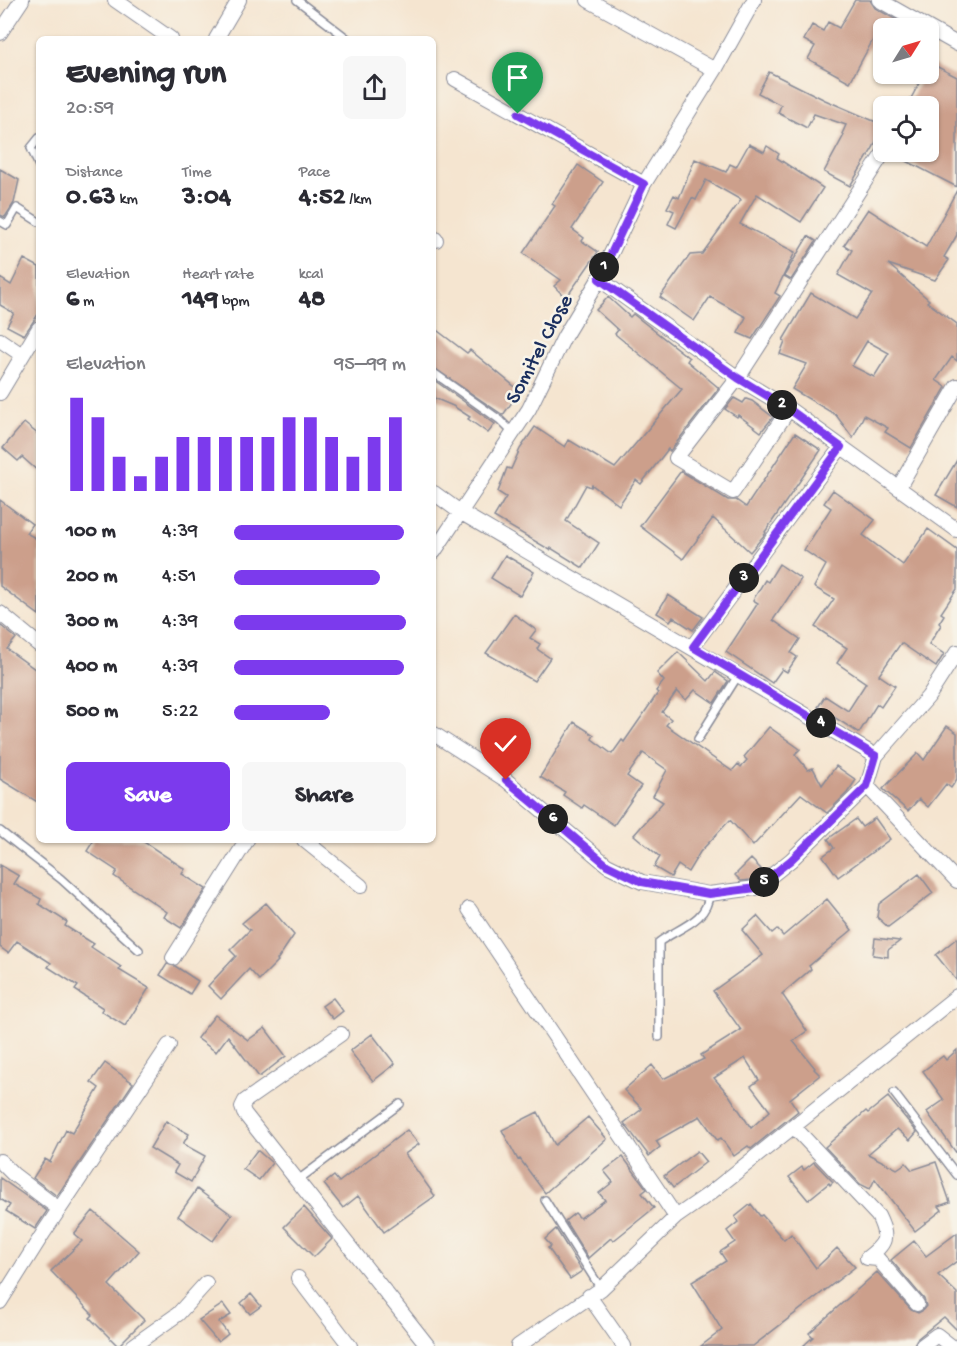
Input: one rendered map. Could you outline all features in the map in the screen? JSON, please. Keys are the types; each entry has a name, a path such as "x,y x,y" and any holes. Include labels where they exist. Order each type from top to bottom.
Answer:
{"street":[{"path":"0,33 22,0"},
{"path":"114,0 167,36"},
{"path":"218,36 239,0"},
{"path":"588,0 714,70"},
{"name":"Somitel Close","path":"436,549 529,409 564,337 599,279 644,184 754,0"},
{"path":"879,0 957,44"},
{"path":"455,79 644,184"},
{"path":"789,409 733,492 676,458 738,378 878,162"},
{"path":"599,279 738,378 789,409 957,530"},
{"path":"0,393 30,351 36,336"},
{"path":"0,340 30,351"},
{"path":"899,487 957,386"},
{"path":"693,647 841,447"},
{"path":"436,494 460,512 876,756"},
{"path":"0,613 36,643"},
{"path":"436,735 506,780 607,865 642,882 709,894 756,888 791,860 867,786 876,756 928,697 957,652"},
{"path":"867,786 957,881"},
{"path":"173,958 245,843"},
{"path":"308,843 361,886"},
{"path":"469,909 676,1217"},
{"path":"518,1346 595,1293 676,1217 709,1194 957,996"},
{"path":"341,1034 244,1101 242,1107 244,1113 428,1346"},
{"path":"0,1302 59,1209 169,1045"},
{"path":"794,1126 878,1216 886,1232 883,1246 867,1258 878,1259 917,1304"},
{"path":"0,1161 13,1174 59,1209"},
{"path":"298,1278 350,1346"},
{"path":"133,1346 178,1314 206,1283"},
{"path":"595,1293 624,1346"},
{"path":"922,1346 937,1335 951,1346"}],"lane":[{"path":"297,0 344,36"},
{"path":"36,142 31,148 36,159"},
{"path":"0,220 7,225 17,208 36,220"},
{"path":"436,374 500,420 514,433"},
{"path":"698,739 739,674"},
{"path":"0,831 61,879 140,950"},
{"path":"659,1037 659,942 696,919 708,905 709,894"},
{"path":"894,1094 957,1175"},
{"path":"298,1180 400,1104"},
{"path":"545,1200 595,1293"}],"building":[{"path":"855,0 870,0 875,8 893,18 873,18 873,40 850,82 808,59 815,46 804,40 812,25 823,31 828,22 839,28"},
{"path":"939,68 957,77 957,187 909,162 939,162 939,96 912,96 919,84 939,84"},
{"path":"769,72 873,121 873,148 850,186 824,172 844,135 842,134 846,125 814,114 807,128 778,113 781,105 758,93"},
{"path":"749,144 764,152 767,146 779,154 777,158 823,188 801,222 757,194 740,224 795,252 775,293 780,296 752,339 738,333 746,317 710,297 694,321 660,297 690,255 702,254 741,200 706,180 696,200 692,198 676,228 668,224 674,211 667,208 674,195 679,198 695,159 726,172 730,164 736,167"},
{"path":"578,165 603,182 572,229 584,238 582,241 598,252 566,298 554,286 561,280 523,253 555,206 552,204"},
{"path":"0,169 19,180 14,203 5,217 0,215"},
{"path":"957,190 957,235 944,257 949,260 935,280 888,264 929,300 927,302 957,324 957,361 952,357 936,380 946,387 911,448 885,432 888,428 864,415 853,438 836,415 792,389 807,364 780,354 785,341 783,340 811,293 855,319 872,294 838,275 852,250 844,245 868,209 926,247","holes":["867,341 889,353 874,377 852,366"]},
{"path":"808,236 816,241 791,280 784,276"},
{"path":"24,259 36,265 36,317 24,335 7,326 14,313 0,305 0,278 11,285"},
{"path":"608,297 630,317 633,314 689,358 687,361 719,388 670,451 668,449 641,484 636,480 619,505 592,485 591,487 586,485 566,521 599,543 583,568 494,517 506,497 498,492 507,468 511,469 520,449 535,427 565,447 569,440 615,468 682,389 615,334 618,330 596,310"},
{"path":"436,330 467,353 470,350 520,391 503,415 436,369"},
{"path":"436,381 495,424 488,433 453,406 436,399"},
{"path":"734,398 743,403 746,399 752,401 773,417 761,432 738,415 737,417 725,409"},
{"path":"24,423 36,433 36,469 22,457 18,461 3,448"},
{"path":"795,433 821,450 766,533 750,552 713,518 683,559 640,526 681,471 728,500 736,500 746,507"},
{"path":"957,460 957,507 936,495"},
{"path":"833,490 875,520 863,535 903,565 928,529 957,550 957,589 941,613 944,615 939,623 941,625 929,644 944,654 936,667 901,643 879,675 895,686 881,707 877,704 859,733 818,707 825,696 848,711 866,683 837,663 847,648 815,627 834,599 814,587 826,565 804,550 831,508 824,503"},
{"path":"0,500 32,524 26,533 36,538 36,613 0,586"},
{"path":"505,555 534,572 520,596 491,578"},
{"path":"779,564 801,579 773,620 800,639 791,653 797,657 787,672 782,669 772,683 726,652 758,603 753,600 765,580 768,582"},
{"path":"668,595 703,617 693,630 673,617 670,621 657,613"},
{"path":"514,614 536,630 530,638 540,644 537,649 550,658 534,681 486,653"},
{"path":"0,625 16,638 7,649 36,670 36,801 0,779"},
{"path":"678,652 708,681 715,672 728,681 714,703 695,690 686,700 677,691 662,712 671,719 666,725 732,771 738,764 741,767 747,760 744,757 769,727 800,749 795,754 808,770 813,768 822,785 836,766 856,780 847,793 827,813 801,794 753,846 730,820 700,852 688,872 678,865 671,877 654,867 660,857 634,835 663,802 653,796 667,770 643,753 627,776 641,786 614,825 584,805 582,808 563,795 565,792 540,777 574,722 594,735 592,739 612,754 622,740 624,742 658,693 656,691 664,681 657,673"},
{"path":"947,726 957,733 957,779 951,788 946,784 928,807 919,799 908,811 883,789 918,753 924,760"},
{"path":"875,818 890,839 838,877 823,856 834,848 828,839 856,819 862,827"},
{"path":"92,843 146,843 185,869 182,874 206,889 181,928 164,917 167,912 114,876 117,871 87,851"},
{"path":"751,859 761,869 751,880 741,881 735,875"},
{"path":"0,865 19,876 14,884 41,899 39,904 67,922 65,926 94,944 91,947 121,967 119,970 149,988 125,1026 101,1011 103,1008 75,990 78,986 48,967 51,963 17,941 8,953 0,947"},
{"path":"919,874 933,893 888,927 877,917 879,904"},
{"path":"827,899 852,930 809,966 811,969 782,994 807,1031 793,1041 820,1075 790,1099 798,1111 751,1149 748,1146 734,1156 721,1138 717,1140 700,1116 656,1141 660,1147 649,1156 624,1123 642,1109 624,1090 652,1065 663,1079 704,1059 701,1055 741,1030 713,991 763,955 742,930 757,916 772,933 777,929 783,936","holes":["745,1058 759,1080 751,1086 770,1111 751,1128 729,1095 714,1078"]},
{"path":"266,903 294,935 278,961 259,980 249,969 221,999 208,986 236,956 230,950 250,930 242,923"},
{"path":"875,938 900,941 888,950 888,957 873,955"},
{"path":"957,938 957,981 936,955"},
{"path":"167,964 175,966 198,981 190,994 160,975"},
{"path":"333,998 343,1011 333,1019 322,1006"},
{"path":"215,1015 248,1040 265,1028 286,1056 259,1077 228,1036 216,1052 197,1038"},
{"path":"372,1034 395,1064 373,1081 350,1051"},
{"path":"957,1050 957,1154 927,1112 944,1100 923,1071 943,1056 946,1060"},
{"path":"105,1063 133,1083 57,1196 33,1178 45,1159 50,1162 66,1130 72,1133 99,1088 91,1082"},
{"path":"888,1097 917,1132 910,1140 897,1129 868,1154 897,1169 906,1163 912,1170 936,1162 950,1202 939,1206 942,1210 915,1231 875,1179 870,1189 860,1184 825,1147 866,1111 868,1113"},
{"path":"538,1112 555,1145 588,1117 607,1139 545,1193 520,1159 518,1160 502,1130"},
{"path":"166,1121 189,1134 183,1144 205,1156 191,1182 174,1172 178,1165 150,1148"},
{"path":"407,1130 419,1144 405,1154 435,1196 384,1232 358,1196 343,1208 324,1184 334,1176 339,1182"},
{"path":"257,1150 272,1163 259,1180 243,1169"},
{"path":"697,1151 706,1162 673,1188 664,1176"},
{"path":"623,1157 647,1189 642,1193 654,1208 613,1241 611,1238 588,1258 565,1221 575,1213 580,1218 605,1200 599,1193 613,1182 604,1171"},
{"path":"814,1162 833,1182 808,1200 789,1177 802,1167 804,1170"},
{"path":"0,1178 47,1211 35,1229 6,1211 10,1205 0,1199"},
{"path":"197,1189 232,1215 213,1241 178,1216"},
{"path":"751,1204 784,1240 791,1234 816,1268 837,1248 855,1267 753,1346 701,1346 722,1330 692,1282 726,1261 720,1252 735,1242 727,1231 738,1222 735,1217"},
{"path":"304,1207 332,1239 314,1257 284,1227"},
{"path":"93,1211 139,1251 109,1285 144,1320 118,1346 90,1318 93,1315 51,1271 82,1241 74,1234"},
{"path":"556,1229 582,1271 570,1279 548,1248 551,1246 545,1239"},
{"path":"957,1233 957,1261 938,1275 957,1293 957,1330 944,1317 917,1339 913,1346 803,1346 813,1337 809,1333 877,1272 911,1310 918,1313 922,1311 926,1306 924,1299 891,1260 914,1241 926,1256"},
{"path":"251,1294 261,1306 250,1314 241,1303"},
{"path":"223,1304 231,1315 219,1322 228,1334 218,1342 199,1320"}],"route":[{"path":"506,780 607,865 642,882 709,894 756,888 791,860 867,786 876,756 693,647 841,447 789,409 738,378 599,279 644,184 518,114"}]}
